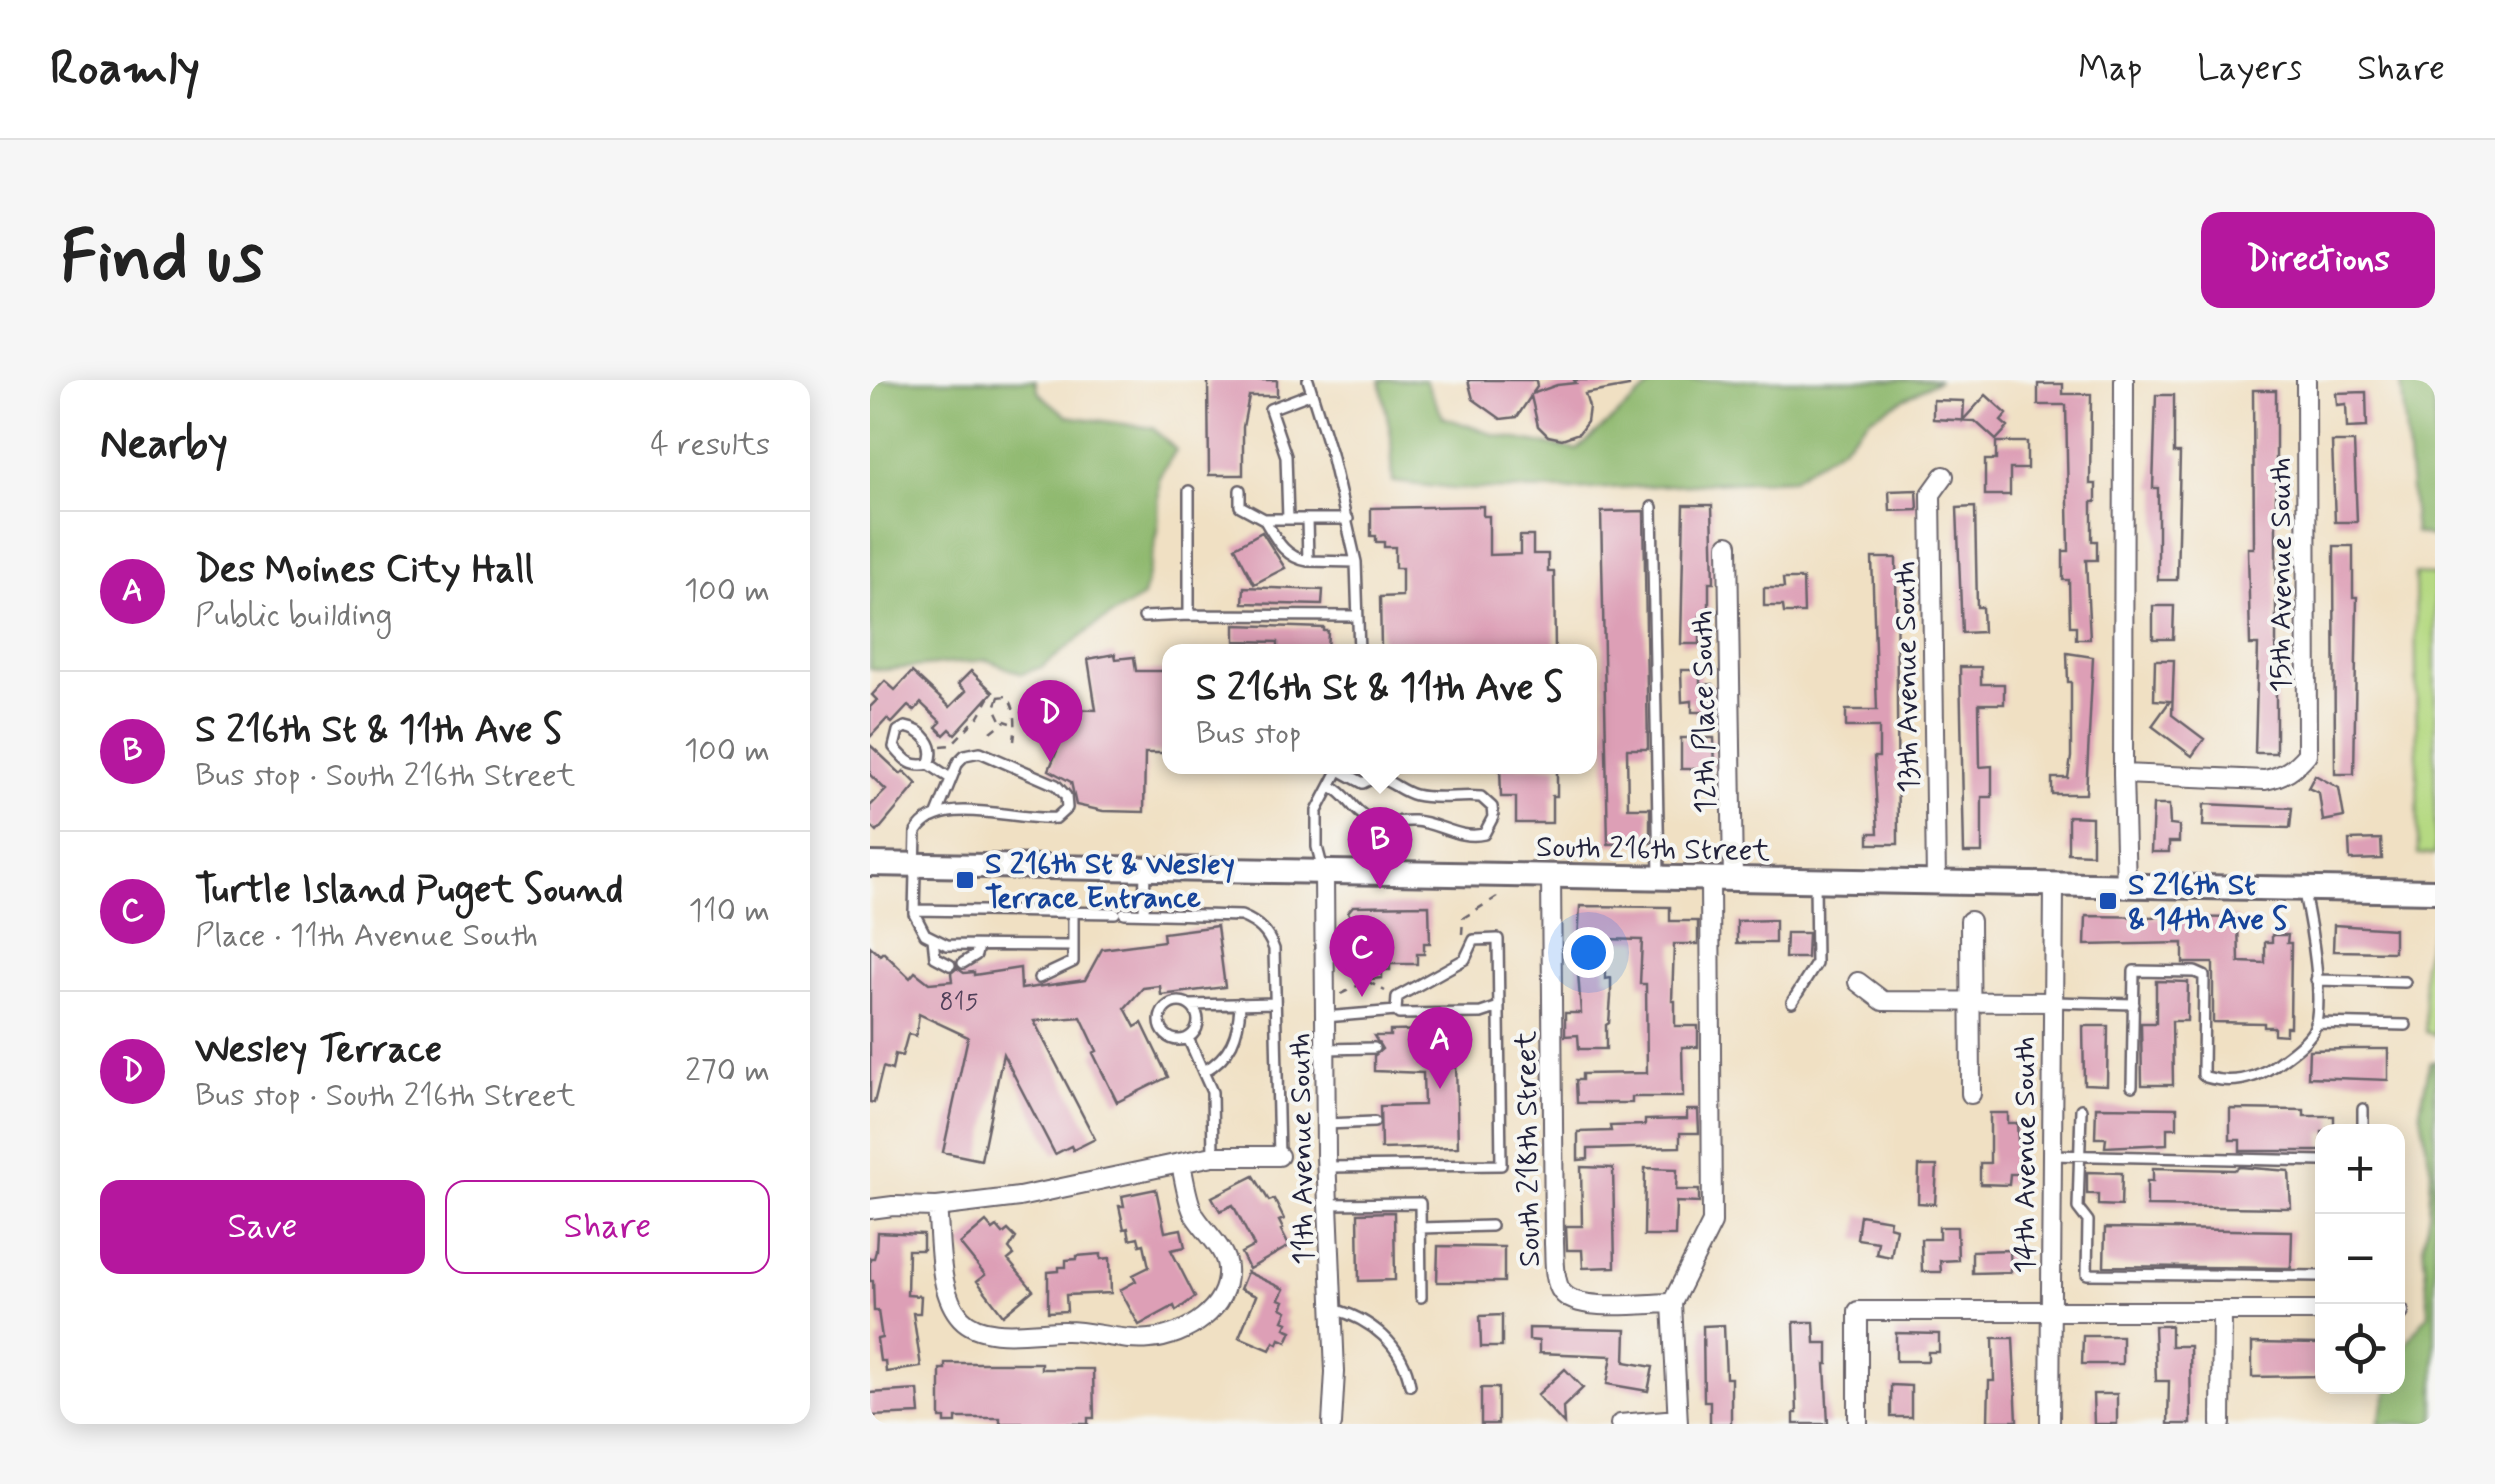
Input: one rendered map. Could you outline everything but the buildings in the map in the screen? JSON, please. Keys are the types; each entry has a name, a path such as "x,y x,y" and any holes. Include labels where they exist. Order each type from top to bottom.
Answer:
{"main road":[{"name":"South 216th Street","path":"870,864 2435,891"}],"street":[{"path":"2124,380 2122,774 2126,888"},
{"name":"15th Avenue South","path":"2122,774 2265,780 2283,776 2306,754 2306,380"},
{"name":"13th Avenue South","path":"1936,883 1931,494 1944,476"},
{"name":"12th Place South","path":"1721,879 1728,545"},
{"name":"11th Avenue South","path":"1324,873 1326,1124 1335,1372 1332,1424"},
{"name":"South 218th Street","path":"1552,876 1554,1244 1558,1281 1562,1293 1581,1304 1672,1303"},
{"path":"1620,1424 1678,1422 1672,1303 1712,1222 1721,879"},
{"name":"14th Avenue South","path":"2050,1424 2054,886"},
{"path":"1970,920 1971,1094"},
{"path":"1858,982 1883,1001 2053,1002"},
{"path":"870,1209 936,1207 1052,1192 1214,1156 1279,1156"},
{"path":"936,1207 947,1290 962,1319 972,1326 1005,1332 1070,1331 1147,1340 1196,1324 1218,1302 1227,1275 1224,1256 1193,1213 1180,1165"},
{"path":"2220,1424 2222,1311"},
{"path":"1858,1424 1858,1312 2315,1312"}],"lane":[{"path":"1308,380 1348,519 1356,562 1358,644"},
{"path":"1288,519 1286,456 1270,408 1312,393"},
{"path":"1240,490 1240,506 1264,519 1348,519"},
{"path":"1189,491 1189,615"},
{"path":"1652,508 1659,878"},
{"path":"1264,519 1293,558 1356,562"},
{"path":"1307,519 1308,561"},
{"path":"1144,617 1357,616"},
{"path":"930,764 934,756 924,736 905,727 898,731 894,747 909,763 930,764 950,778"},
{"path":"936,814 950,778 965,755 980,752 1056,786 1066,796 1067,808 1056,818 1039,820 990,811 936,814 922,822 916,832 914,910 919,926 933,940 946,945 1073,946"},
{"path":"1324,873 1317,847 1317,811 1337,774"},
{"path":"1331,786 1346,794 1362,816 1377,822 1417,821 1475,836 1484,834 1493,817 1492,807 1481,796 1412,794 1387,780 1362,782 1349,774"},
{"path":"1144,869 1144,913"},
{"path":"1792,1002 1816,964 1814,880"},
{"path":"2132,1086 2134,970 2195,972 2204,976 2203,1075 2214,1080 2262,1075 2309,1036 2315,1023 2317,960 2303,890"},
{"path":"914,910 1222,913 1255,922 1274,949 1279,1156"},
{"path":"1039,978 1072,962 1073,913"},
{"path":"933,940 935,957 950,964"},
{"path":"1327,1167 1500,1165 1499,1007 1498,940 1474,940 1466,959 1397,997 1396,1010 1399,1014 1481,1014 1499,1007"},
{"path":"963,964 976,955 978,946"},
{"path":"2316,980 2405,982"},
{"path":"1188,1038 1169,1037 1159,1021 1163,1009 1173,1002 1275,1003"},
{"path":"2053,1002 2134,1004"},
{"path":"1203,1072 1219,1063 1229,1051 1238,1026 1240,1003"},
{"path":"1188,1038 1198,1022 1190,1005"},
{"path":"1325,1017 1396,1010"},
{"path":"2315,1023 2406,1025"},
{"path":"1188,1038 1212,1092 1214,1156"},
{"path":"1326,1049 1374,1048"},
{"path":"2081,1110 2078,1208 2088,1221 2087,1274 2315,1276"},
{"path":"2363,1110 2363,1124"},
{"path":"1326,1124 1374,1122"},
{"path":"2052,1155 2315,1161"},
{"path":"1328,1204 1420,1204 1421,1297"},
{"path":"1420,1228 1491,1226"},
{"path":"1333,1309 1353,1314 1390,1342 1402,1358 1410,1385"}],"path":[{"path":"1000,696 995,707 1002,722"},
{"path":"939,746 950,746 979,716 989,698 1000,696 1007,696 1011,702 1014,741"},
{"path":"990,732 1002,722 1015,724"},
{"path":"1462,946 1463,918 1507,891"},
{"path":"1334,963 1381,991 1388,990"},
{"path":"1335,998 1366,982"}],"green space":[{"path":"870,380 1035,380 1039,393 1067,416 1153,428 1176,450 1159,477 1158,531 1143,597 1096,625 1044,666 1022,674 987,660 870,668"},
{"path":"1380,380 1425,380 1443,417 1495,435 1577,450 1658,380 1939,380 1871,417 1842,446 1791,479 1572,490 1453,489 1393,482 1391,436"},
{"path":"2401,380 2435,380 2435,538 2415,533"},
{"path":"2415,574 2435,575 2435,855 2418,854"},
{"path":"2435,918 2435,1036 2426,1032 2423,964"},
{"path":"2435,1061 2435,1424 2378,1424 2387,1394 2405,1394 2405,1347 2429,1314 2423,1244 2431,1171 2420,1109 2430,1063"}],"place":[{"name":"Wesley Terrace","path":"1050,762"},
{"name":"S 216th St & Wesley Terrace Entrance","path":"965,880"},
{"name":"S 216th St & 11th Ave S","path":"1380,889"},
{"name":"S 216th St & 14th Ave S","path":"2108,901"},
{"name":"Turtle Island Puget Sound","path":"1362,997"},
{"name":"Des Moines City Hall","path":"1440,1089"}]}
